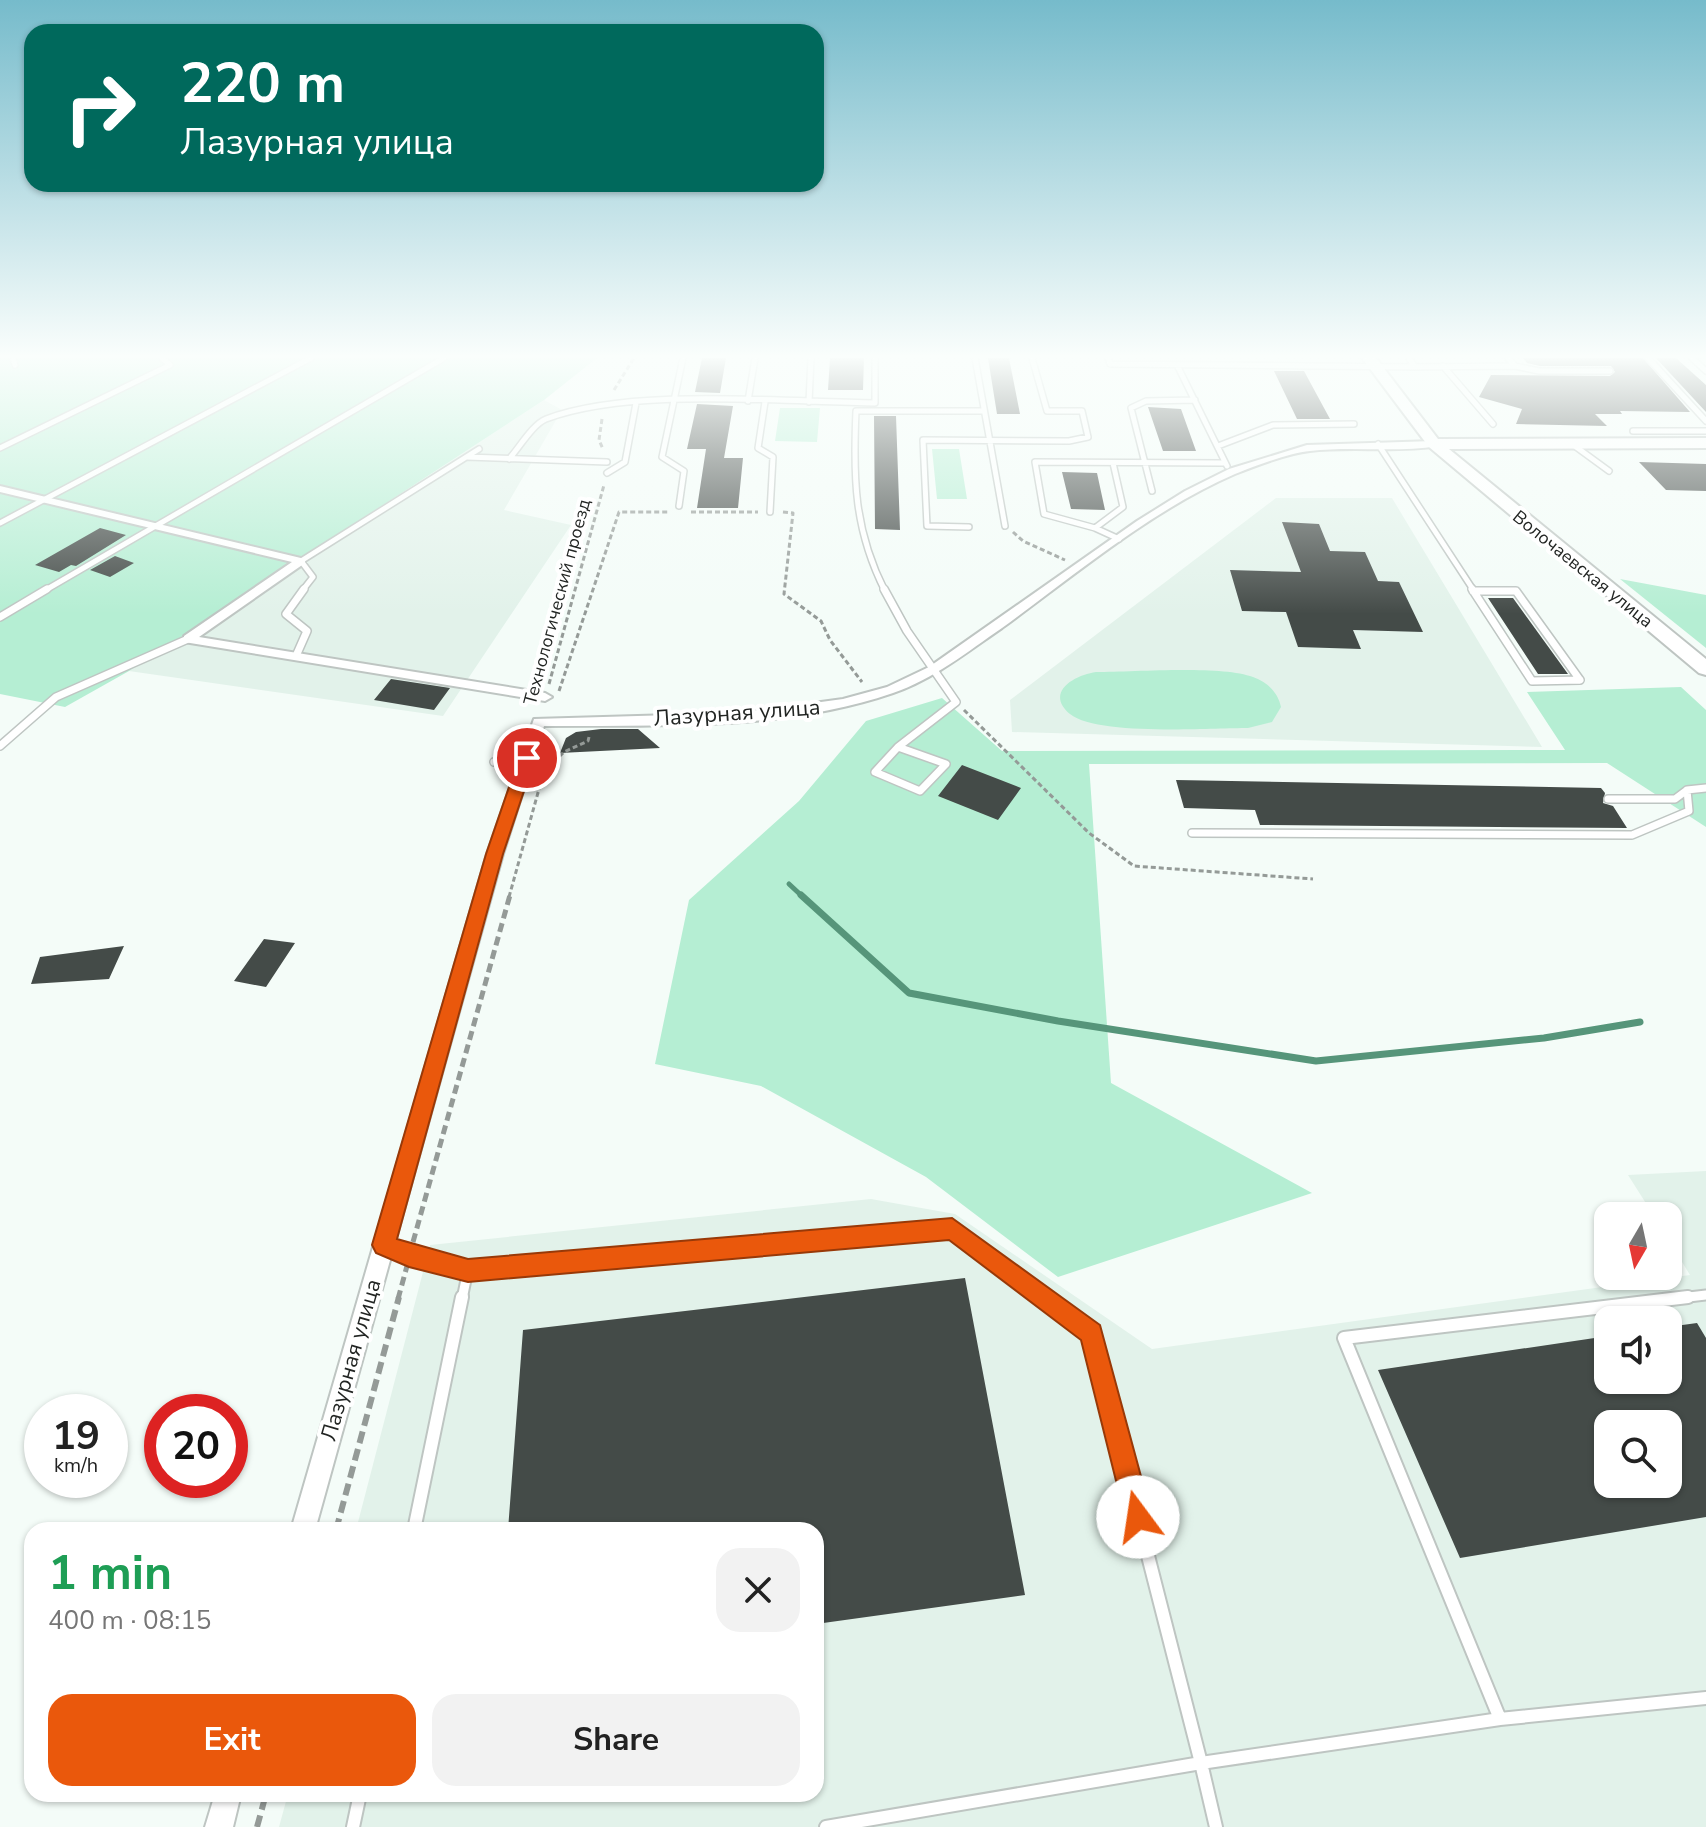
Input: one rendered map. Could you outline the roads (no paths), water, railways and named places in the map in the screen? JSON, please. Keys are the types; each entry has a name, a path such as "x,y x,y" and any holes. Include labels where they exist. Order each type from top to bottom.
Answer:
{"street":[{"name":"Лазурная улица","path":"305,1522 495,854 539,722 751,716 851,703 909,685 1228,467 1307,448 1378,444 1671,443"},
{"name":"Волочаевская улица","path":"1434,444 1706,669"},
{"path":"0,489 301,561"},
{"path":"188,639 301,561"},
{"path":"188,639 552,697"},
{"path":"219,1827 226,1802"}],"lane":[{"path":"0,523 151,443"},
{"path":"0,617 298,443"},
{"path":"509,459 523,443"},
{"path":"607,473 625,462 628,443"},
{"path":"665,443 662,457 684,471 679,506"},
{"path":"759,443 758,448 773,457 770,512"},
{"path":"856,443 855,497 866,551 906,631 956,702 898,747 875,772 920,791 946,764 898,747"},
{"path":"923,443 927,526 969,527"},
{"path":"991,443 1005,526"},
{"path":"1140,443 1152,491"},
{"path":"1119,539 1095,528 1044,514 1035,462 1228,467 1217,443"},
{"path":"1218,446 1225,443"},
{"path":"1378,444 1473,591 1532,681 1580,680 1516,591 1473,591"},
{"path":"1571,444 1609,471"},
{"path":"296,656 307,631 286,614 313,577 301,561 479,449"},
{"path":"466,457 607,462"},
{"path":"1095,528 1123,507 1113,463"},
{"path":"0,746 56,697 188,639"},
{"path":"494,762 527,758"},
{"path":"1608,799 1675,799 1687,790 1706,788"},
{"path":"1192,833 1632,835 1689,811 1687,790"},
{"path":"384,1245 409,1256 468,1270 952,1229 1091,1333 1216,1827"},
{"path":"416,1522 468,1270"},
{"path":"1500,1719 1344,1338 1706,1295"},
{"path":"826,1827 1201,1763 1500,1719 1706,1698"},
{"path":"353,1827 358,1802"}],"waterway":[{"path":"789,884 803,897"},
{"path":"801,895 909,993 1058,1021 1316,1061 1544,1038 1640,1022"}]}
